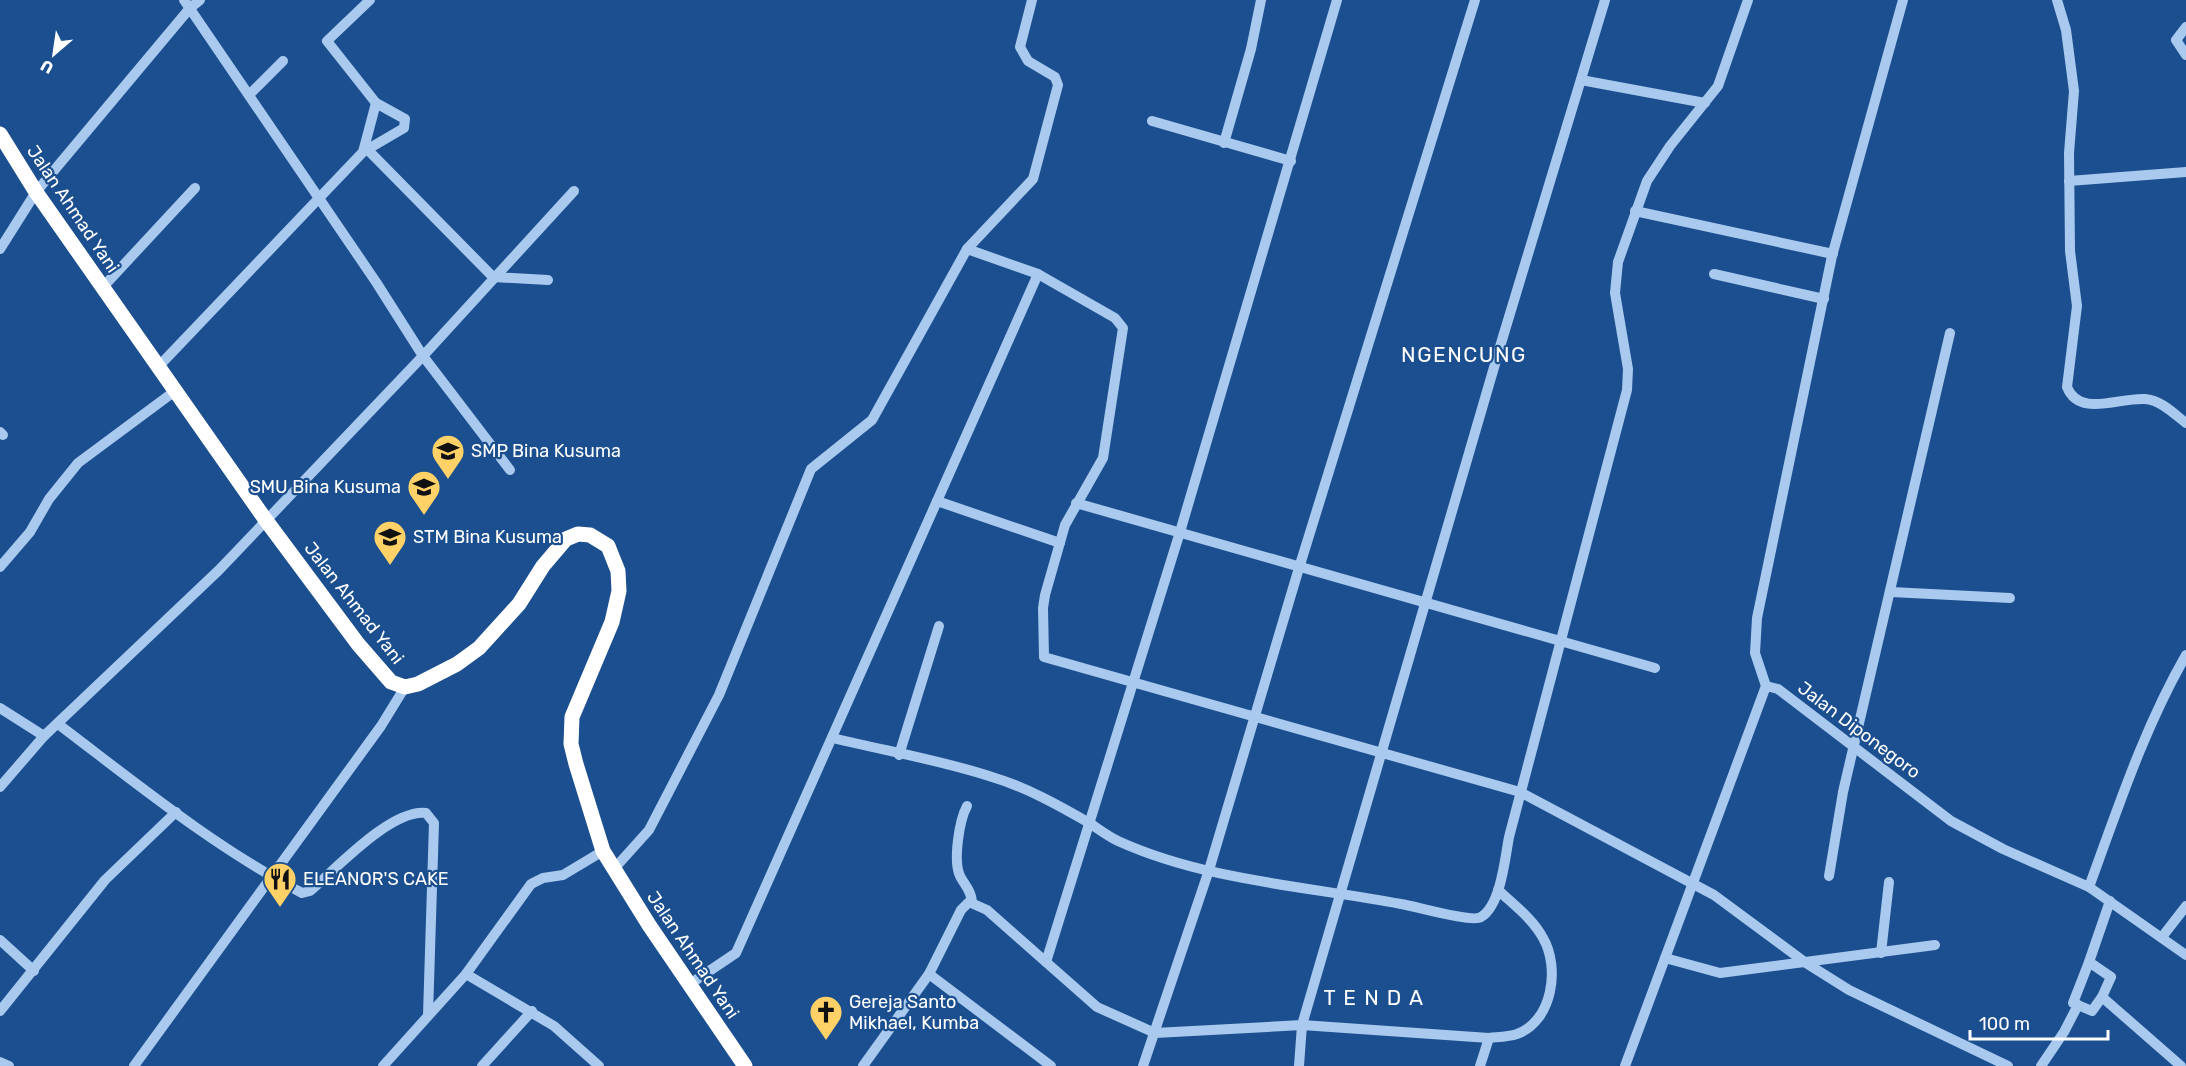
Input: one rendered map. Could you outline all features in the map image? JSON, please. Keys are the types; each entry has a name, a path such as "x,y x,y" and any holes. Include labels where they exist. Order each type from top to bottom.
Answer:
{"highway":[{"name":"Jalan Ahmad Yani","path":"0,134 36,192 160,365 175,391 265,519 358,644 391,682 405,687 418,684 457,664 480,648 519,604 543,566 566,539 578,534 590,535 608,546 618,571 620,591 612,622 587,679 570,729 576,764 603,851 745,1066"}],"street":[{"path":"0,249 36,192 187,4 200,0"},
{"path":"160,365 365,151 398,133 406,122 400,116 376,103 327,41 370,0"},
{"path":"614,870 649,830 719,695 811,469 873,420 967,249 1033,179 1058,86 1055,77 1028,61 1020,47 1032,0"},
{"path":"1224,143 1251,49 1261,0"},
{"path":"1046,962 1180,532 1338,0"},
{"path":"1143,1066 1209,870 1299,568 1475,0"},
{"path":"1299,1066 1302,1026 1425,603 1605,0"},
{"path":"833,738 993,777 1031,793 1117,841 1209,870 1341,895 1399,903 1476,919 1487,912 1498,891 1521,792 1627,390 1629,369 1615,292 1617,262 1647,181 1718,86 1748,0"},
{"path":"1625,1066 1766,686 1755,653 1754,634 1833,254 1903,0"},
{"path":"2056,0 2066,30 2074,91 2069,181 2070,251 2077,306 2067,387 2076,401 2088,404 2153,400 2186,423"},
{"path":"187,4 320,199 423,356 510,470"},
{"path":"2186,27 2175,40 2186,55"},
{"path":"249,95 283,61"},
{"path":"1581,80 1705,103"},
{"path":"365,151 376,103"},
{"path":"1152,121 1291,161"},
{"path":"365,151 493,277 548,280"},
{"path":"2069,181 2186,172"},
{"path":"103,287 195,188"},
{"path":"0,787 44,736 219,570 265,519 423,356 574,191"},
{"path":"1635,211 1833,254"},
{"path":"967,249 1038,274 1116,318 1123,328 1106,448 1103,458 1076,503 1060,543 1042,609 1042,655 1255,718 1521,792 1735,909 1806,963 1849,990 2008,1066"},
{"path":"690,984 736,953 1038,274"},
{"path":"1714,274 1824,299"},
{"path":"1829,876 1841,802 1856,748 1950,333"},
{"path":"0,567 30,532 49,499 78,463 175,391"},
{"path":"937,501 1060,543"},
{"path":"1076,503 1655,668"},
{"path":"1891,592 2010,598"},
{"path":"899,755 939,626"},
{"path":"2089,887 2142,744 2165,691 2186,654"},
{"name":"Jalan Diponegoro","path":"1766,686 1779,689 1970,832 2089,887 2186,955"},
{"path":"134,1066 381,726 405,687"},
{"path":"0,708 44,736"},
{"path":"58,724 176,812 272,878 302,893 310,891 386,826 415,812 426,813 434,823 428,1015"},
{"path":"967,806 959,823 959,869 971,892 972,902"},
{"path":"0,1011 105,880 176,812"},
{"path":"382,1066 466,974 531,884 543,878 563,875 603,851"},
{"path":"1881,953 1889,882"},
{"path":"863,1066 928,974 965,903 972,902 987,910 1097,1007 1155,1033 1302,1026 1489,1038 1518,1034 1542,1014 1552,981 1553,962 1537,928 1498,891"},
{"path":"2089,962 2111,977 2093,1011 2078,1005 2073,1000 2110,901"},
{"path":"2162,937 2186,906"},
{"path":"0,940 34,971"},
{"path":"1665,958 1719,973 1935,945"},
{"path":"466,974 554,1026 599,1066"},
{"path":"928,974 1051,1066"},
{"path":"2102,997 2181,1066"},
{"path":"2041,1066 2064,1032 2078,1005"},
{"path":"482,1066 532,1011"},
{"path":"1480,1066 1489,1038"},
{"path":"0,1062 9,1066"}],"place":[{"name":"SMP Bina Kusuma","path":"448,480"},
{"name":"SMU Bina Kusuma","path":"424,516"},
{"name":"STM Bina Kusuma","path":"390,566"},
{"name":"ELEANOR'S CAKE","path":"280,908"},
{"name":"Gereja Santo Mikhael, Kumba","path":"826,1041"}],"district":[{"name":"NGENCUNG","path":"1464,354"},
{"name":"T E N D A","path":"1374,997"}]}
